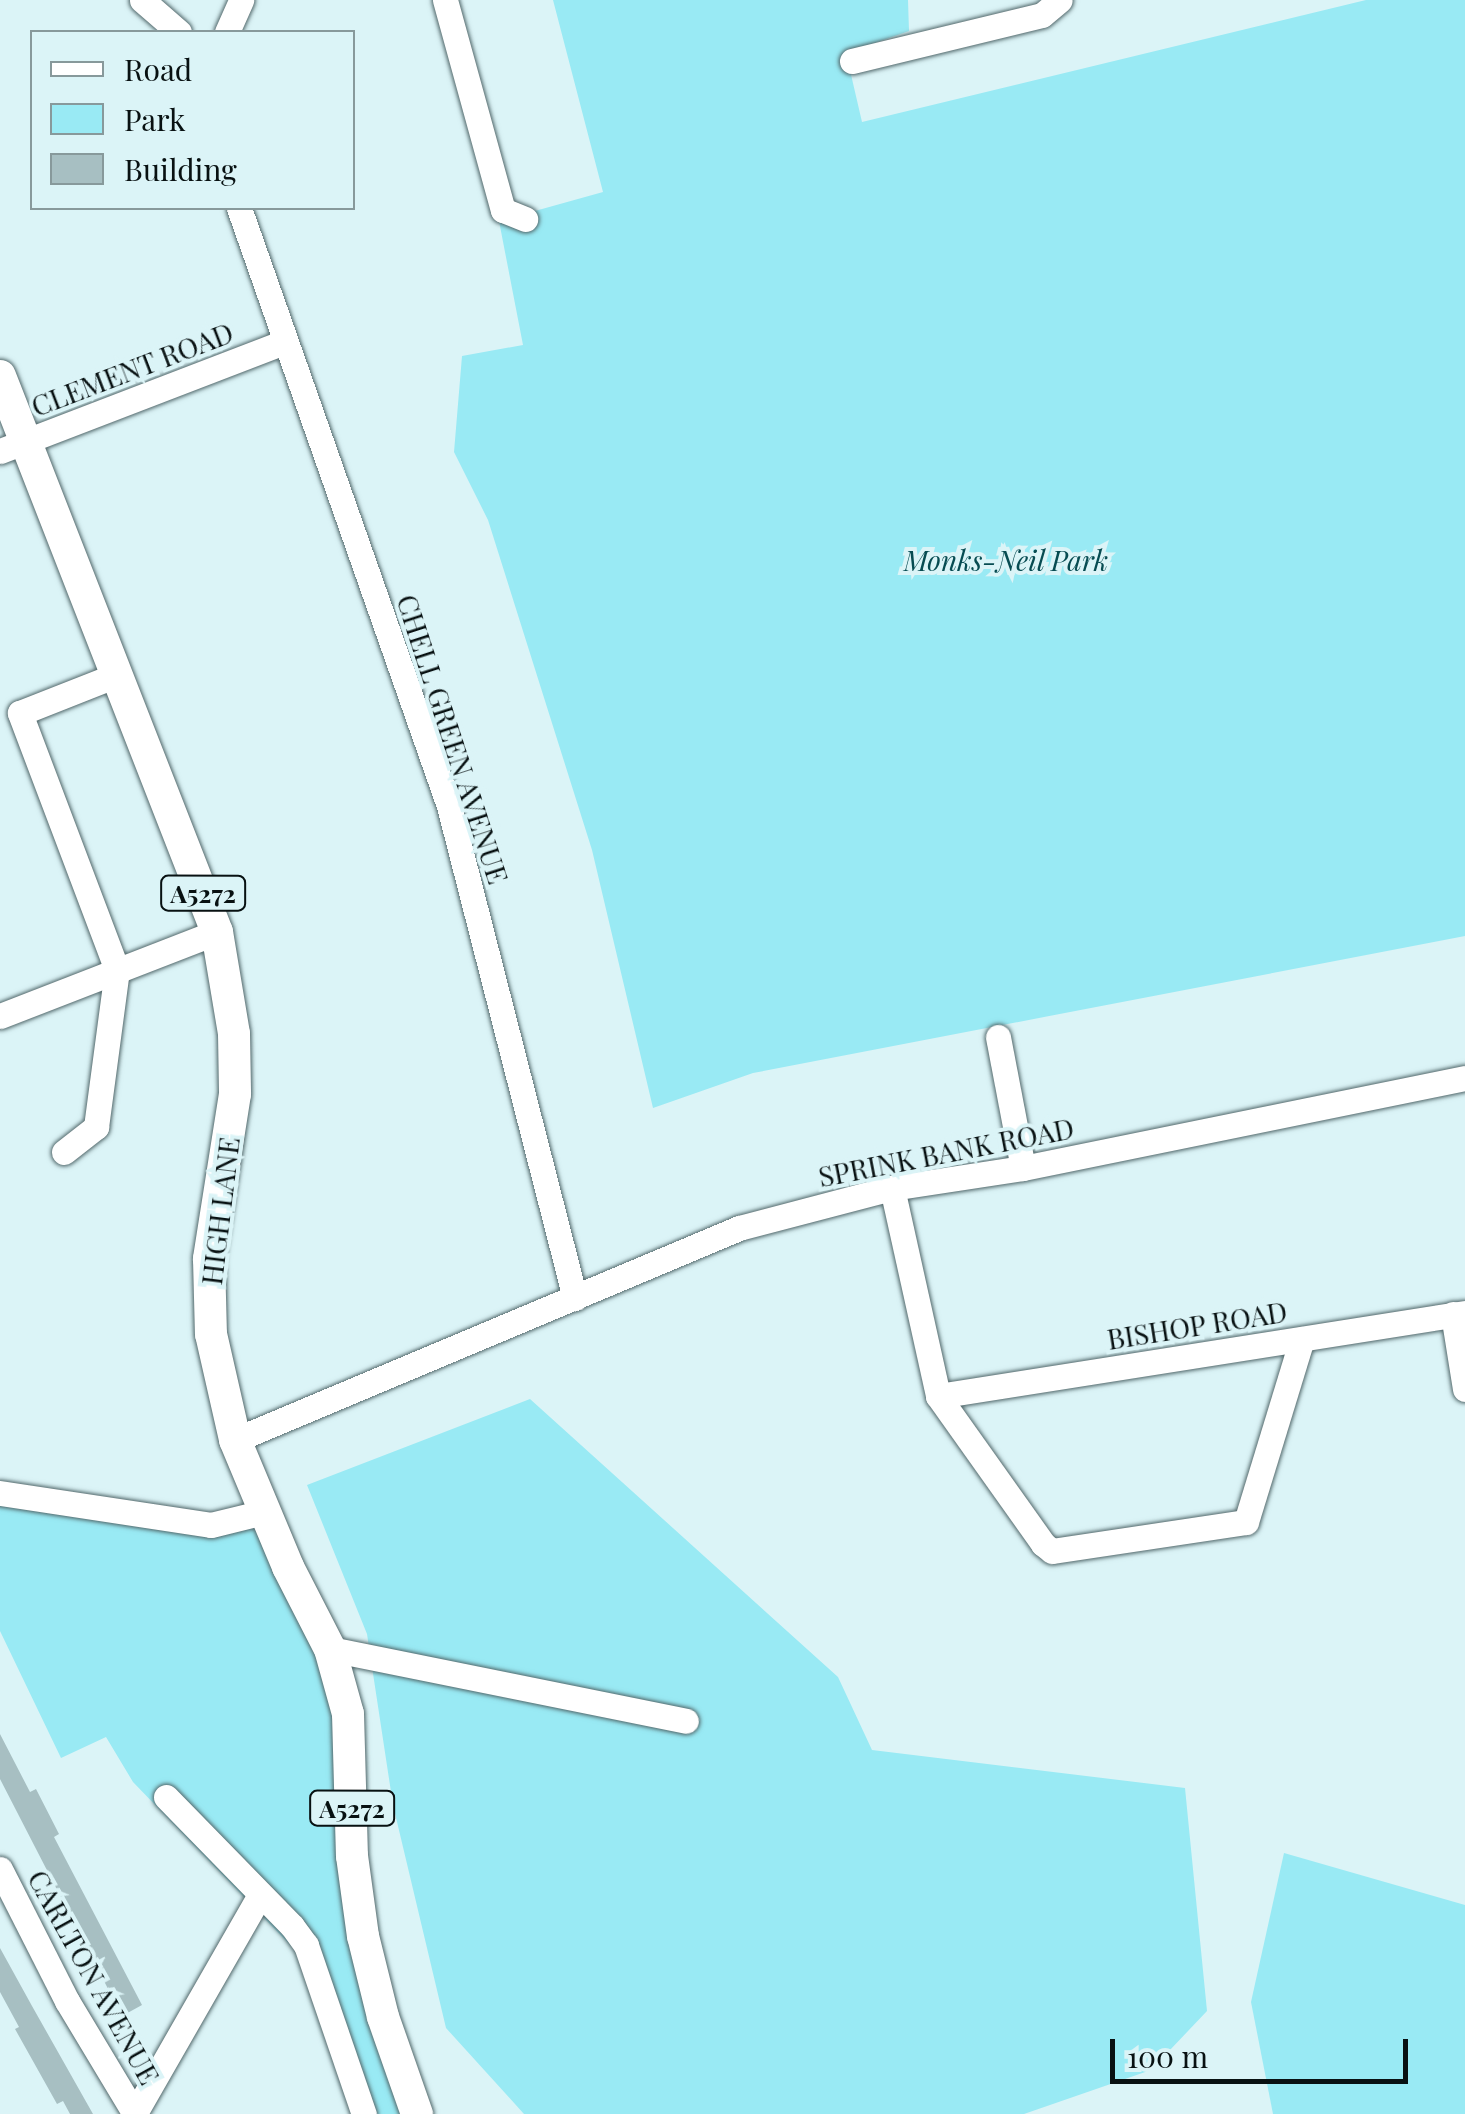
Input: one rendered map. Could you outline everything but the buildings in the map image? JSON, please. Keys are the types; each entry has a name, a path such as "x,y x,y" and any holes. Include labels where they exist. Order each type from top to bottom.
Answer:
{"main road":[{"name":"HIGH LANE","path":"0,376 13,447 119,674 217,932 234,1034 235,1094 214,1212 208,1294 212,1334 235,1440 264,1512 330,1650 348,1714 352,1856 362,1936 382,2016 417,2114"}],"street":[{"path":"142,0 177,30"},
{"path":"228,30 242,0"},
{"path":"445,0 504,210 525,219"},
{"path":"852,60 930,29 1042,15 1060,0"},
{"name":"CHELL GREEN AVENUE","path":"240,210 449,806 575,1298"},
{"name":"CLEMENT ROAD","path":"13,447 284,342"},
{"path":"64,1152 96,1127 117,970 20,719 30,706 119,674"},
{"path":"0,1016 217,932"},
{"path":"998,1037 1023,1168"},
{"name":"SPRINK BANK ROAD","path":"235,1440 739,1228 892,1188 1023,1168 1465,1078"},
{"path":"892,1188 938,1396 1042,1544 1052,1551 1246,1522 1302,1339"},
{"path":"1459,1314 1465,1389"},
{"name":"BISHOP ROAD","path":"938,1396 1459,1314"},
{"path":"0,1494 211,1525 264,1512"},
{"path":"330,1650 686,1721"},
{"path":"166,1797 306,1945 364,2114"},
{"name":"CARLTON AVENUE","path":"0,1869 68,2001 135,2114"},
{"path":"135,2114 260,1895"}],"green space":[{"name":"Monks-Neil Park","path":"553,0 908,0 909,31 846,53 862,122 1366,0 1465,0 1465,936 753,1073 653,1108 592,850 488,520 454,452 462,356 523,345 499,221 603,192"},
{"path":"530,1399 838,1677 872,1750 1185,1788 1207,2011 1151,2070 1024,2114 524,2114 446,2028 393,1805 367,1634 307,1485"},
{"path":"0,1493 179,1521 264,1512 330,1649 352,1856 417,2114 356,2114 295,1950 133,1782 106,1737 61,1758 0,1631"},
{"path":"1284,1853 1465,1905 1465,2114 1273,2114 1251,2002"}]}
